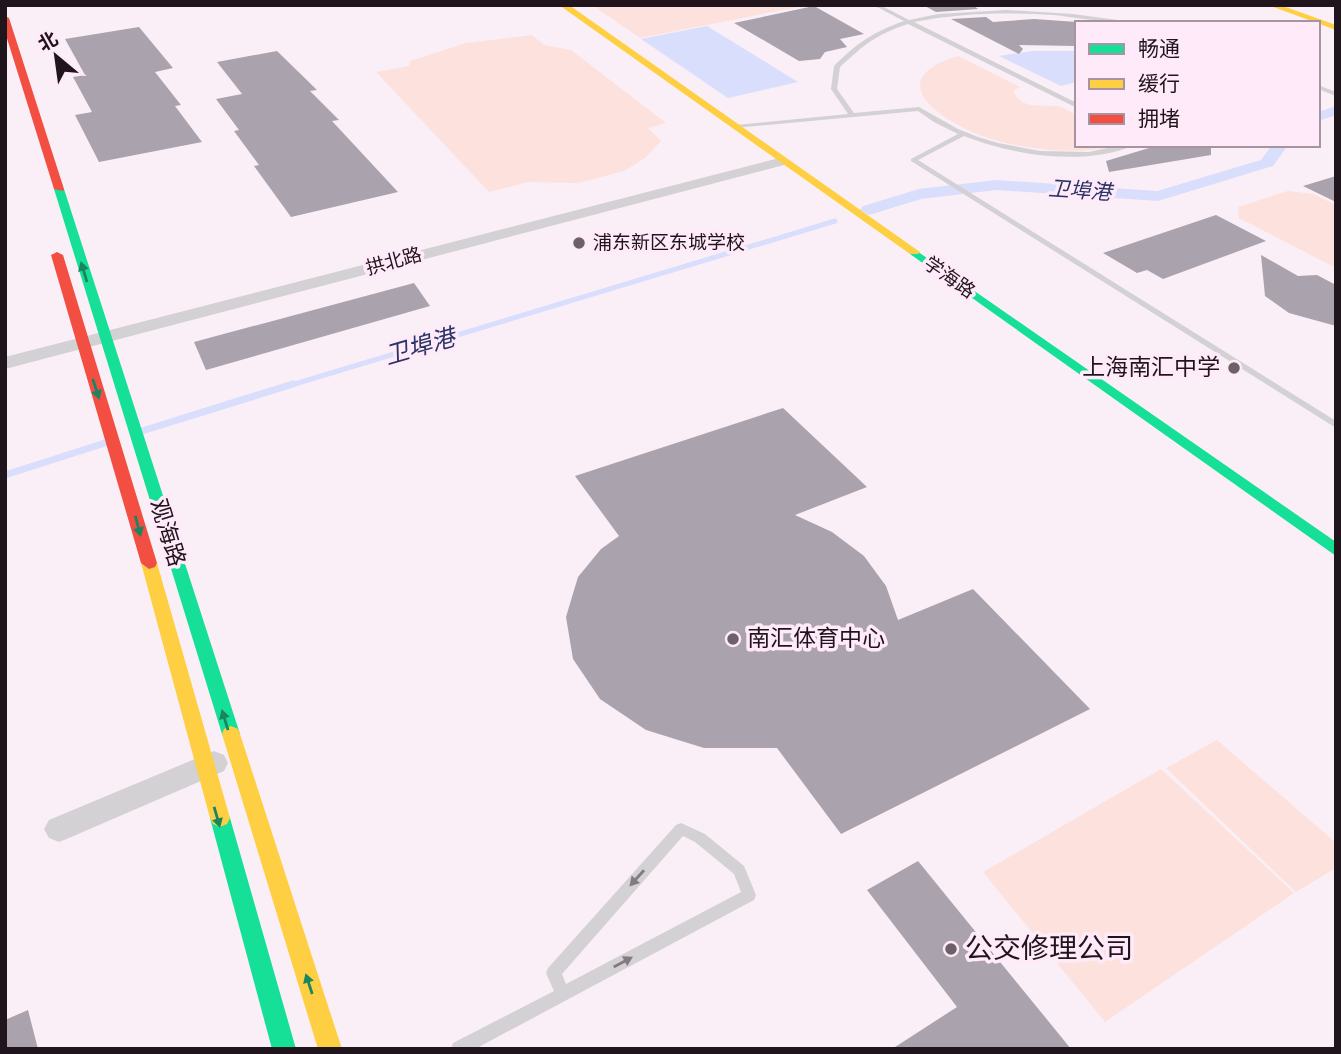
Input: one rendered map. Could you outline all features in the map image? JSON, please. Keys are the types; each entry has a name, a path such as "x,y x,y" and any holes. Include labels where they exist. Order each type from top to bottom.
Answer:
{"main road":[{"name":"学海路","path":"564,5 1336,550"},
{"path":"1272,5 1317,21"},
{"path":"1285,5 1336,21"},
{"name":"观海路","path":"5,18 330,1049"},
{"path":"5,69 20,121"},
{"name":"观海路","path":"52,239 119,461 284,1049"}],"street":[{"name":"拱北路","path":"5,363 783,160"},
{"path":"59,829 236,753"}],"lane":[{"path":"875,5 1075,105"},
{"path":"852,115 834,89 837,66 883,30 909,22 1021,12 1110,21"},
{"path":"736,127 919,109 934,121 963,134 1018,150 1085,154 1121,147"},
{"path":"963,134 914,160 1336,425"},
{"path":"459,1049 563,994 749,895 739,870 700,838 681,829 553,973 563,994"}],"shaded area":[{"path":"592,5 808,5 640,38"},
{"path":"532,35 544,45 571,50 666,123 648,128 661,141 645,158 624,171 578,183 528,182 489,192 376,72 409,66 410,61 466,43"},
{"path":"958,56 1020,87 1013,91 1021,101 1037,106 1058,106 1075,114 1075,147 1110,147 1076,151 1046,150 1002,142 964,128 930,105 921,92 921,79 933,67"},
{"path":"1288,191 1313,194 1336,205 1336,268 1239,218 1238,207"},
{"path":"1217,740 1336,843 1336,868 1296,892 1166,768"},
{"path":"1161,769 1294,893 1105,1022 983,872"}],"water":[{"path":"707,26 798,82 728,98 641,39"},
{"path":"1032,51 1075,51 1075,82 1061,86 999,56"}],"building":[{"path":"923,5 973,5 978,9 936,12"},
{"path":"814,6 864,34 840,39 847,47 825,52 820,59 799,61 734,23"},
{"path":"986,17 993,22 1034,19 1075,22 1075,46 1019,45 1023,49 1019,54 951,19"},
{"path":"139,27 173,68 155,72 181,105 175,106 202,142 99,162 75,115 92,112 73,77 85,75 65,39"},
{"path":"277,51 317,90 310,91 339,120 332,121 398,192 291,217 254,166 259,165 234,131 239,130 216,99 242,94 217,62"},
{"path":"1152,147 1211,147 1211,155 1109,172 1106,161"},
{"path":"1336,176 1336,202 1303,186"},
{"path":"1216,215 1266,241 1163,279 1147,270 1137,273 1103,253"},
{"path":"1261,255 1298,276 1317,275 1336,285 1336,326 1289,313 1265,296"},
{"path":"414,283 430,306 206,370 194,342"},
{"path":"783,408 867,487 795,515 832,532 864,556 886,586 898,620 973,589 1090,709 841,834 777,748 704,748 646,730 600,699 573,659 566,617 578,577 601,549 619,536 575,476"},
{"name":"公交修理公司","path":"918,861 1071,1049 892,1049 957,1007 867,890"},
{"path":"28,1010 38,1049 5,1049 5,1020"}],"waterway":[{"name":"卫埠港","path":"1320,116 1336,110"},
{"name":"卫埠港","path":"869,210 919,194 996,185 1158,196 1267,163 1279,147"},
{"name":"卫埠港","path":"288,386 835,221"},
{"name":"卫埠港","path":"142,431 293,384"},
{"name":"卫埠港","path":"5,475 108,442"}],"traffic: fast":[{"path":"59,189 231,734"},
{"path":"914,252 1336,550"},
{"path":"220,818 284,1049"}],"traffic: slow":[{"path":"563,5 914,252"},
{"path":"1272,5 1317,21"},
{"path":"1320,22 1336,28"},
{"path":"149,563 220,818"},
{"path":"231,734 330,1049"}],"traffic: jam":[{"path":"5,18 59,189"},
{"path":"57,255 149,563"}],"place":[{"name":"浦东新区东城学校","path":"579,243"},
{"name":"上海南汇中学","path":"1234,368"},
{"name":"南汇体育中心","path":"733,639"},
{"name":"公交修理公司","path":"951,949"}]}
